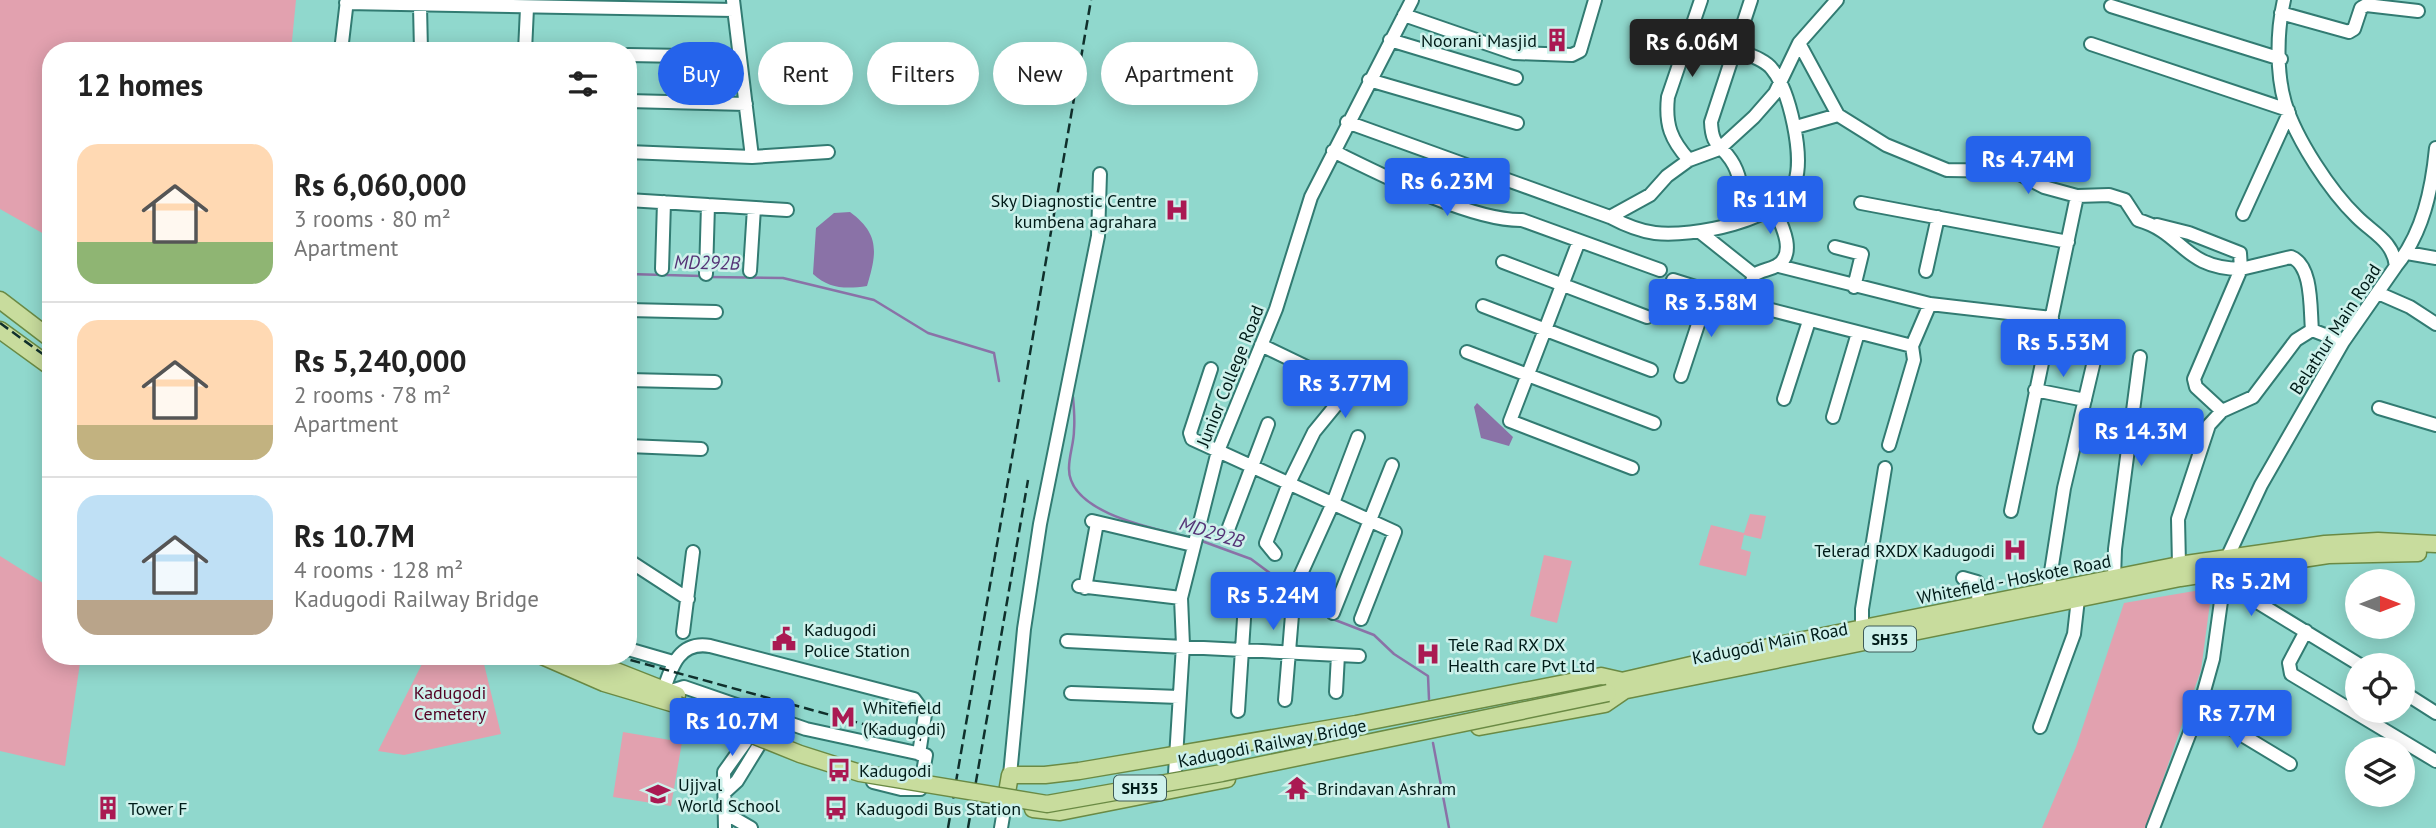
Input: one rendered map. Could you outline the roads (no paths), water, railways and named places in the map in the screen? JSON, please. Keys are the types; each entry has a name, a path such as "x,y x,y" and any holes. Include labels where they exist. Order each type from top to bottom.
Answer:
{"main road":[{"path":"0,300 42,332"},
{"path":"0,330 42,360"},
{"name":"Kadugodi Main Road","path":"1615,688 1862,636 2078,599 2229,566 2436,544"},
{"name":"Whitefield - Hoskote Road","path":"1862,636 1979,605 2179,565 2229,566"},
{"name":"SH35","path":"563,665 604,683 670,696"},
{"name":"SH35","path":"599,665 670,696"},
{"path":"1601,676 1615,688 1605,704 1422,738 1174,791 1060,812 1005,804 1010,775 1056,774 1356,724 1601,676"},
{"name":"Kadugodi Railway Bridge","path":"670,696 834,766 894,780 1046,804 1248,768 1615,688"}],"street":[{"name":"Junior College Road","path":"1174,791 1183,645 1181,598 1218,451 1276,309 1311,197 1347,122 1412,0"},
{"path":"1404,15 1514,53 1572,55 1580,51 1595,0"},
{"path":"1689,160 1669,133 1668,97 1701,0"},
{"path":"1751,0 1711,122 1719,143 1734,166 1743,196 1768,210 1787,233 1779,266"},
{"path":"1610,217 1650,195 1667,176 1754,117 1780,84 1799,43 1837,0"},
{"path":"342,42 346,1 420,6 527,8 733,5 738,42"},
{"path":"2283,7 2349,32 2354,29 2361,8 2365,5 2418,10"},
{"path":"420,6 421,42"},
{"path":"2111,6 2281,59"},
{"name":"Belathur Main Road","path":"2153,828 2199,709 2213,659 2229,566 2261,485 2343,342 2396,266 2395,257 2382,237 2357,217 2329,183 2289,112 2281,59 2283,7"},
{"path":"525,42 527,8"},
{"path":"1391,40 1516,78"},
{"path":"1799,43 1838,115 1886,145 1947,170 2014,172 2044,187 2077,196 2109,195 2124,200 2138,220 2189,233 2240,253 2241,269 2194,379 2196,387 2222,411"},
{"path":"2091,44 2289,112 2243,214"},
{"path":"1347,122 1610,217 1629,227 1658,233 1700,232 1740,222 1768,210 1795,184 1796,127 1780,84 1772,68 1735,50"},
{"path":"637,55 658,56"},
{"path":"1369,80 1517,123"},
{"path":"744,88 751,157"},
{"path":"637,101 746,104"},
{"path":"1796,127 1838,115"},
{"path":"2396,266 2407,253 2424,214 2436,148"},
{"path":"1333,151 1412,188 1466,208 1502,220 1522,220 1660,270"},
{"path":"637,152 751,157 828,152"},
{"path":"1010,775 1024,629 1040,524 1098,236 1100,174"},
{"path":"2011,511 2077,196"},
{"path":"637,200 787,210"},
{"path":"662,269 664,202"},
{"path":"1861,203 2068,242"},
{"path":"706,274 708,205"},
{"path":"750,271 754,208"},
{"path":"1926,271 1938,217"},
{"path":"2156,225 2202,263 2222,269 2241,269 2291,257 2297,260 2305,272 2312,330"},
{"path":"1700,232 1754,275"},
{"path":"1579,241 1510,421 1632,468"},
{"path":"1835,247 1862,254 1854,287"},
{"path":"2407,253 2436,258"},
{"path":"1503,262 1647,317"},
{"path":"1754,275 1779,266 1930,304 2052,318"},
{"path":"1745,303 1754,275"},
{"path":"1673,280 1809,321 1912,346"},
{"path":"1681,376 1709,291"},
{"path":"2378,293 2410,307 2436,324"},
{"path":"1889,445 1914,360 1912,346 1930,304"},
{"path":"1483,306 1651,370"},
{"path":"637,310 716,312"},
{"path":"1784,399 1809,321"},
{"path":"2312,330 2343,342"},
{"path":"2179,565 2178,519 2209,425 2222,411 2253,397 2296,340 2312,330"},
{"path":"1833,417 1858,332"},
{"path":"1261,345 1350,388 1314,432 1289,483 1266,543 1275,554"},
{"path":"1467,352 1654,423"},
{"path":"2114,578 2116,535 2140,357"},
{"path":"2048,591 2064,488 2094,361"},
{"path":"1211,369 1190,433 1197,443 1395,532 1361,619"},
{"path":"637,380 715,382"},
{"path":"2035,390 2085,400"},
{"path":"2379,408 2436,425"},
{"path":"1226,535 1268,424"},
{"path":"1300,576 1333,503 1358,437"},
{"path":"637,446 701,449"},
{"path":"1333,613 1392,465"},
{"path":"1862,636 1885,468"},
{"path":"1181,598 1082,587 1095,522 1193,545"},
{"path":"683,632 693,552"},
{"path":"637,566 688,599"},
{"path":"2229,566 2257,603 2345,656"},
{"path":"1963,578 1978,582 1979,605"},
{"path":"1238,711 1246,588"},
{"path":"2040,727 2074,634 2078,599"},
{"path":"1284,700 1292,615"},
{"path":"2306,631 2289,663 2291,674 2436,761"},
{"path":"1067,641 1359,656"},
{"path":"670,696 684,687 819,733 919,754 926,755 920,789 901,789 839,773 675,712 670,696 673,662 688,648 705,645 914,699 925,714 919,754"},
{"path":"637,652 673,662"},
{"path":"1336,692 1338,654"},
{"path":"1071,693 1179,697"},
{"path":"2415,700 2436,713"},
{"path":"2199,709 2290,764"},
{"path":"725,828 725,792 737,781 755,740"},
{"path":"1001,828 1005,804"},
{"path":"725,813 751,828"}],"waterway":[{"name":"MD292B","path":"637,274 702,276"},
{"name":"MD292B","path":"709,277 783,278 874,300 928,333 994,353 999,381"},
{"name":"MD292B","path":"1073,397 1074,435 1069,468 1073,484 1083,497 1117,517 1193,538"},
{"name":"MD292B","path":"1199,540 1251,559 1330,618 1374,635 1394,654 1428,676 1429,699"},
{"name":"MD292B","path":"1433,743 1449,828"}],"railway":[{"path":"948,828 1091,0"},
{"path":"0,323 42,353"},
{"path":"968,828 1028,480"},
{"path":"637,662 921,740"}],"place":[{"name":"Noorani Masjid","path":"1557,40"},
{"name":"Sky Diagnostic Centre kumbena agrahara","path":"1177,210"},
{"name":"Telerad RXDX Kadugodi","path":"2015,550"},
{"name":"Kadugodi Police Station","path":"784,639"},
{"name":"Tele Rad RX DX Health care Pvt Ltd","path":"1428,654"},
{"name":"Whitefield (Kadugodi)","path":"843,717"},
{"name":"Kadugodi","path":"839,770"},
{"name":"Brindavan Ashram","path":"1297,788"},
{"name":"Ujjval World School","path":"658,794"},
{"name":"Tower F","path":"108,808"},
{"name":"Kadugodi Bus Station","path":"836,808"}],"park label":[{"name":"Kadugodi Cemetery","path":"450,702"}]}
